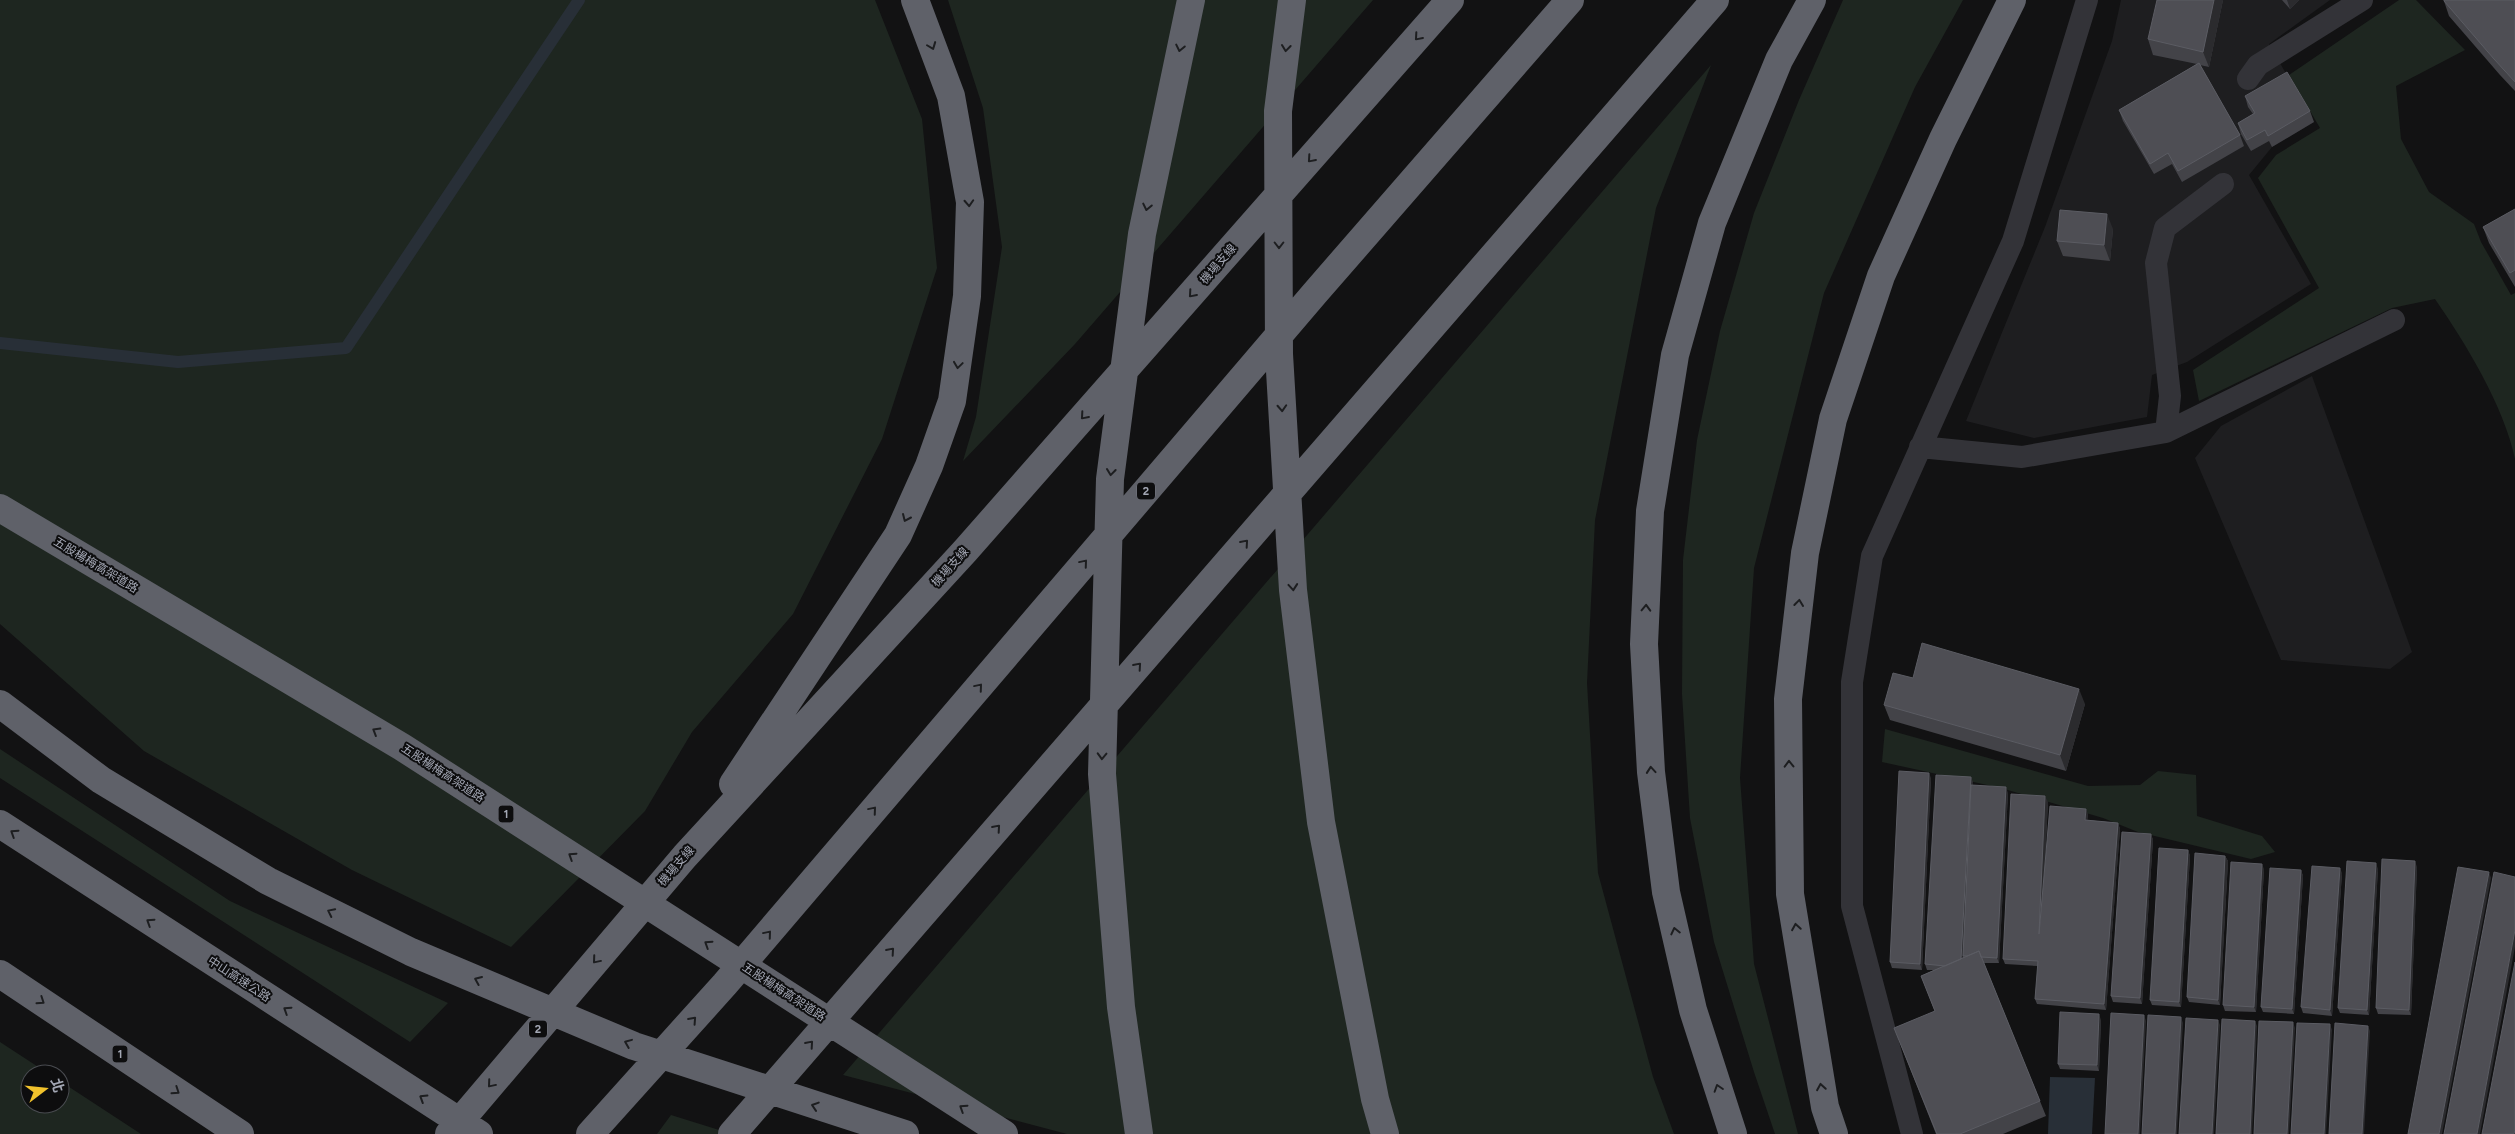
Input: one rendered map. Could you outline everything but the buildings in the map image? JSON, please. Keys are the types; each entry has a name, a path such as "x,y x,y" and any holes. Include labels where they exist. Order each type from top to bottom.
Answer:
{"highway":[{"path":"685,856 898,535 929,466 952,400 967,296 970,202 951,96 915,0"},
{"path":"1139,1134 1121,1006 1102,774 1110,479 1142,234 1191,0"},
{"path":"1292,0 1278,111 1278,130 1279,354 1293,590 1321,822 1375,1099 1385,1134"},
{"name":"機場支線","path":"449,1134 685,856 965,551 1450,0"},
{"name":"2","path":"590,1134 724,984 1302,308 1570,0"},
{"path":"732,1134 1715,0"},
{"path":"1733,1134 1693,1010 1666,892 1651,772 1644,644 1650,511 1675,355 1712,223 1779,60 1812,0"},
{"path":"1834,1134 1825,1107 1790,894 1788,699 1805,553 1833,419 1881,276 1943,139 2012,0"},
{"name":"五股楊梅高架道路","path":"0,508 402,747 1004,1134"},
{"path":"0,704 102,780 268,881 412,952 634,1046 905,1134"},
{"name":"中山高速公路","path":"0,824 479,1134"},
{"name":"1","path":"0,974 240,1134"}],"lane":[{"path":"1912,1134 1852,906 1852,682 1872,556 2013,241 2087,0"},
{"path":"2248,79 2258,65 2362,0"},
{"path":"2166,432 2170,396 2156,263 2165,228 2223,184"},
{"path":"1920,447 2022,457 2166,432 2394,320"}],"shaded area":[{"path":"0,0 875,0 922,119 937,268 882,439 793,614 692,732 645,811 511,947 352,870 144,751 0,624"},
{"path":"948,0 1373,0 1075,344 963,461 976,417 1002,247 983,108"},
{"path":"1843,0 1963,0 1915,87 1824,293 1754,568 1740,778 1754,964 1798,1134 1775,1134 1714,942 1690,818 1682,694 1683,560 1697,440 1720,331 1754,213 1799,100"},
{"path":"2121,0 2330,0 2269,44 2314,122 2272,147 2249,175 2311,284 2187,362 2152,375 2147,417 2034,438 1966,421 2045,227 2112,41"},
{"path":"2399,0 2416,0 2465,50 2396,86 2401,139 2429,192 2474,224 2481,242 2511,295 2515,293 2515,459 2510,439 2493,397 2471,355 2435,299 2392,308 2199,401 2193,370 2319,288 2258,178 2276,155 2320,128 2289,75"},
{"path":"1711,65 1656,208 1595,520 1587,683 1598,873 1653,1077 1674,1134 1067,1134 843,1075"},
{"path":"2312,376 2412,652 2390,669 2281,660 2195,458 2221,426"},
{"path":"1885,729 2088,786 2140,785 2158,771 2196,775 2197,816 2262,836 2275,852 2251,859 2138,832 2103,818 2001,788 1882,762"},
{"path":"0,749 230,901 448,1003 410,1042 0,778"},
{"path":"0,1042 34,1064 20,1064 20,1114 70,1114 70,1088 141,1134 0,1134"},
{"path":"2050,1077 2095,1078 2092,1134 2048,1134"},
{"path":"671,1115 732,1134 657,1134"}],"waterway":[{"path":"0,343 178,362 346,348 579,0"}]}
